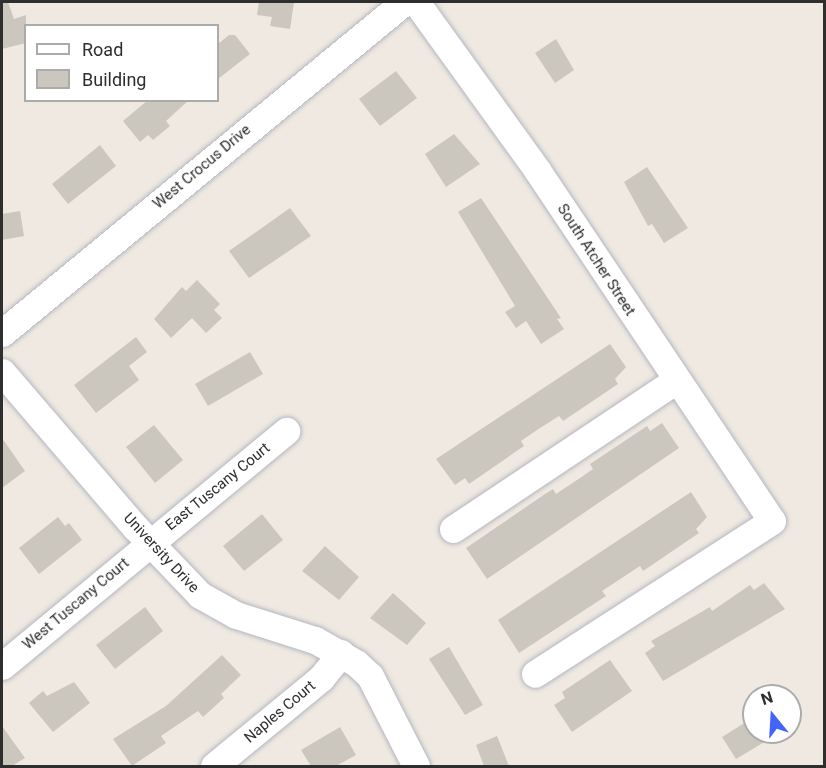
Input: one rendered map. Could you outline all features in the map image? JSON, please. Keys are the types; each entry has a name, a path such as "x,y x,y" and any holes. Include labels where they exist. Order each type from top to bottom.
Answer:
{"street":[{"name":"West Crocus Drive","path":"2,333 404,2"},
{"name":"South Atcher Street","path":"416,2 537,170 772,521 535,674"},
{"name":"University Drive","path":"2,372 151,543 200,595 236,615 315,640 341,653 370,676 416,766"},
{"path":"453,529 676,380"},
{"name":"East Tuscany Court","path":"151,543 285,431"},
{"name":"West Tuscany Court","path":"2,666 151,543"},
{"name":"Naples Court","path":"214,766 321,678 341,653"}],"building":[{"path":"2,2 8,2 14,19 26,15 24,44 2,49"},
{"path":"259,2 294,2 290,29 270,26 272,17 257,15"},
{"path":"229,35 235,35 250,54 219,78 219,43"},
{"path":"556,39 574,70 555,83 535,53"},
{"path":"396,71 417,98 380,126 359,99"},
{"path":"146,102 187,102 166,121 170,126 153,140 148,135 140,142 123,121"},
{"path":"454,134 480,164 446,187 425,154"},
{"path":"100,145 116,166 68,204 52,184"},
{"path":"647,167 688,228 664,243 652,224 648,226 624,182"},
{"path":"481,198 561,318 557,319 564,329 541,344 526,321 516,328 505,312 515,306 458,212"},
{"path":"290,208 311,236 249,278 229,251"},
{"path":"20,211 24,236 2,240 2,214"},
{"path":"197,280 220,304 214,310 222,318 206,333 192,318 171,338 154,319 182,287 186,291"},
{"path":"136,337 147,352 129,366 139,380 96,413 74,385"},
{"path":"610,344 626,367 615,379 618,384 563,421 559,416 537,430 521,441 524,446 469,484 465,478 455,485 436,459"},
{"path":"250,352 263,374 208,406 195,384"},
{"path":"662,423 679,448 487,579 466,548 553,489 556,494 583,476 593,469 590,464 647,426 650,431"},
{"path":"154,425 183,460 155,483 126,447"},
{"path":"2,438 25,471 2,488"},
{"path":"691,492 707,517 696,529 699,533 643,571 640,566 602,591 606,596 519,653 498,620"},
{"path":"262,514 283,540 244,571 223,546"},
{"path":"58,517 65,526 69,523 82,540 39,574 19,548"},
{"path":"325,546 359,577 339,600 302,571"},
{"path":"764,583 785,609 663,681 645,653 655,646 651,641 710,607 712,611 750,585 754,590"},
{"path":"393,593 426,623 407,645 370,618"},
{"path":"145,607 163,631 115,669 96,645"},
{"path":"449,647 483,705 465,715 429,659"},
{"path":"222,655 241,675 221,694 224,698 203,717 198,711 161,736 166,743 132,766 113,739 166,706"},
{"path":"610,660 632,691 572,732 554,705 565,698 562,692"},
{"path":"74,682 90,703 53,732 29,703 43,691 47,696"},
{"path":"742,724 742,744 761,744 736,759 722,737"},
{"path":"2,726 25,758 12,766 2,766"},
{"path":"340,727 356,755 336,766 311,766 301,750"},
{"path":"497,736 509,766 484,766 476,745"}]}
